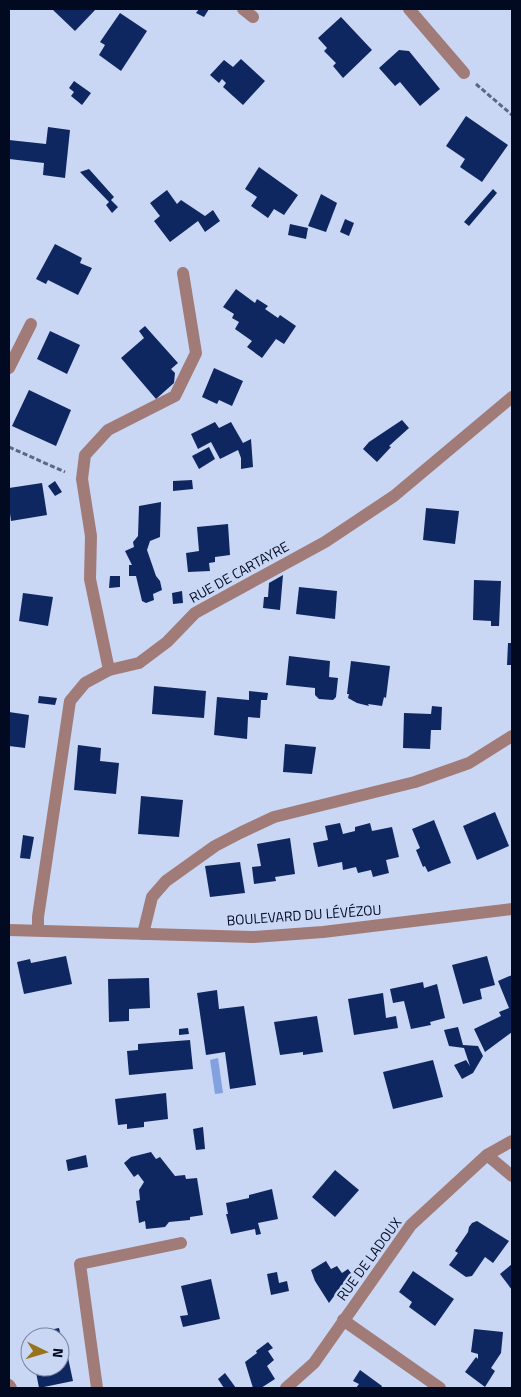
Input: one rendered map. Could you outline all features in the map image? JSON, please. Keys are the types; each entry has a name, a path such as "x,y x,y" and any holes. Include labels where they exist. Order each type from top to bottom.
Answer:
{"street":[{"path":"409,9 464,73"},
{"path":"109,670 90,579 91,536 82,479 85,455 108,430 176,396 196,353 183,273"},
{"path":"9,368 31,324"},
{"name":"RUE DE CARTAYRE","path":"38,930 38,917 70,701 86,683 109,670 139,663 167,642 195,613 325,542 386,501 512,397"},
{"path":"143,934 152,897 166,880 215,846 274,817 424,779 468,763 512,736"},
{"name":"BOULEVARD DU LÉVÉZOU","path":"9,930 253,937 324,932 512,909"},
{"name":"RUE DE LADOUX","path":"286,1388 314,1362 411,1225 487,1155 512,1141"},
{"path":"487,1155 512,1176"},
{"path":"97,1388 80,1264 181,1243"},
{"path":"343,1320 440,1388"}],"path":[{"path":"464,73 512,115"},
{"path":"9,447 82,479"}],"water":[{"path":"218,1058 223,1093 215,1094 210,1060"}],"building":[{"path":"52,9 96,9 75,31"},
{"path":"199,9 209,9 204,17 196,13"},
{"path":"120,13 147,31 121,71 99,55 105,45 100,42"},
{"path":"341,17 372,50 343,78 333,66 336,63 324,51 327,48 318,38"},
{"path":"399,50 409,51 440,89 420,106 400,82 395,86 379,68"},
{"path":"241,59 265,81 243,105 223,87 226,83 222,79 219,83 210,75 224,60 233,67"},
{"path":"74,81 91,93 82,105 71,96 74,92 69,88"},
{"path":"466,116 508,145 482,182 460,167 465,159 446,146"},
{"path":"48,127 70,130 65,178 43,175 44,163 9,159 9,140 46,144"},
{"path":"259,167 298,195 284,215 274,209 268,218 251,206 257,197 245,189"},
{"path":"89,169 114,197 111,200 118,207 112,213 106,205 109,202 80,172"},
{"path":"493,189 497,193 469,226 464,222"},
{"path":"167,190 177,204 181,200 205,216 213,210 220,221 205,232 198,221 170,242 154,221 160,216 150,203"},
{"path":"321,194 337,203 326,232 308,226"},
{"path":"345,219 354,223 349,236 340,232"},
{"path":"290,224 308,228 306,239 288,235"},
{"path":"55,244 82,258 80,263 92,268 78,295 48,280 46,284 36,279"},
{"path":"236,289 255,303 257,299 268,306 265,309 278,318 280,315 296,326 284,344 276,339 262,358 247,347 252,341 235,329 239,322 232,318 234,314 223,307"},
{"path":"145,326 178,363 171,369 175,373 174,383 156,399 121,358 144,338 139,331"},
{"path":"50,331 80,345 67,374 37,359"},
{"path":"214,368 243,381 232,406 219,400 217,404 202,397"},
{"path":"29,390 71,410 56,446 12,426"},
{"path":"402,420 409,428 389,446 391,447 377,462 363,449 369,442"},
{"path":"215,422 219,428 231,422 243,443 251,439 253,467 241,469 241,458 238,450 220,459 211,442 198,449 191,434"},
{"path":"209,447 215,459 199,469 192,456"},
{"path":"192,480 193,489 173,491 173,481"},
{"path":"55,481 62,492 55,496 48,486"},
{"path":"42,483 47,515 11,521 9,488"},
{"path":"161,502 160,537 150,541 147,550 162,590 153,594 154,600 146,603 142,601 136,576 129,576 129,565 132,565 125,551 134,547 133,542 138,536 139,506"},
{"path":"426,508 459,511 455,544 423,540"},
{"path":"228,524 230,555 215,557 215,562 209,563 210,571 188,572 186,553 199,551 197,527"},
{"path":"283,575 280,610 263,608 264,597 268,597 269,583"},
{"path":"110,576 120,576 120,587 109,588"},
{"path":"474,580 501,581 499,626 491,626 491,621 473,620"},
{"path":"299,587 337,591 335,619 296,614"},
{"path":"182,591 183,603 173,604 172,593"},
{"path":"23,593 53,597 48,626 19,621"},
{"path":"508,643 512,643 512,665 507,665"},
{"path":"289,656 330,661 329,677 338,678 336,697 333,700 319,699 315,695 315,688 286,685"},
{"path":"351,661 390,666 386,698 384,697 382,706 368,704 369,706 348,698"},
{"path":"154,686 206,691 204,718 152,714"},
{"path":"249,691 268,693 267,700 261,700 260,718 248,717 247,739 214,735 217,697 249,700"},
{"path":"39,696 57,698 55,705 38,703"},
{"path":"432,706 442,707 441,730 431,730 430,749 403,748 404,713 431,714"},
{"path":"9,712 29,715 25,748 9,746"},
{"path":"285,744 316,747 312,774 283,772"},
{"path":"78,745 101,748 100,761 119,763 116,794 74,790"},
{"path":"141,796 183,800 179,837 138,834"},
{"path":"495,812 509,846 477,860 463,826"},
{"path":"434,820 451,863 428,872 425,866 423,867 416,850 420,848 412,829"},
{"path":"340,823 343,834 355,831 355,827 370,823 372,831 392,827 399,857 386,860 389,873 373,877 371,870 358,873 356,867 343,870 342,862 318,867 313,843 328,840 325,826"},
{"path":"23,835 34,837 30,859 20,858"},
{"path":"290,838 295,874 275,877 276,881 254,884 252,867 261,866 257,844"},
{"path":"240,862 245,893 210,897 205,866"},
{"path":"66,956 72,984 24,994 17,962 30,959 31,963"},
{"path":"487,956 495,985 480,989 482,999 463,1004 452,965"},
{"path":"512,975 512,1032 485,1052 474,1029 501,1016 499,1012 509,1008 498,981"},
{"path":"149,978 150,1008 129,1009 129,1021 109,1022 108,979"},
{"path":"423,982 424,988 437,984 445,1018 430,1022 431,1025 411,1029 404,1001 393,1003 390,989"},
{"path":"217,990 219,1009 244,1006 256,1085 230,1089 225,1052 206,1055 197,993"},
{"path":"383,993 386,1018 396,1016 398,1028 354,1035 348,999"},
{"path":"317,1016 323,1052 303,1055 303,1052 280,1055 274,1022"},
{"path":"458,1027 463,1045 478,1046 483,1056 473,1073 462,1079 454,1065 466,1060 470,1066 464,1048 449,1046 444,1030"},
{"path":"188,1028 189,1034 179,1035 179,1029"},
{"path":"190,1040 193,1069 129,1075 127,1051 138,1050 138,1044"},
{"path":"433,1060 443,1097 393,1109 383,1072"},
{"path":"166,1093 168,1119 144,1122 144,1127 127,1129 127,1124 118,1125 115,1099"},
{"path":"203,1127 205,1149 196,1150 193,1129"},
{"path":"151,1152 156,1159 160,1157 175,1176 185,1175 186,1179 197,1178 203,1215 190,1217 190,1220 169,1222 165,1227 146,1229 145,1221 139,1223 136,1201 140,1200 139,1190 144,1182 138,1174 134,1177 124,1163 131,1157"},
{"path":"86,1155 88,1167 68,1171 66,1160"},
{"path":"335,1170 359,1190 335,1217 312,1197"},
{"path":"272,1189 278,1219 258,1223 261,1234 256,1235 255,1229 231,1234 226,1214 228,1214 226,1203 249,1198 249,1195"},
{"path":"477,1221 509,1241 493,1263 485,1257 472,1276 466,1277 449,1265 458,1253 455,1251 468,1232 469,1227"},
{"path":"326,1261 331,1269 337,1266 342,1273 348,1269 351,1273 329,1303 315,1281 311,1270"},
{"path":"512,1264 512,1290 500,1274"},
{"path":"413,1271 454,1299 435,1326 409,1307 412,1302 399,1292"},
{"path":"277,1272 279,1283 287,1281 289,1291 271,1295 267,1274"},
{"path":"211,1279 220,1319 183,1327 180,1316 188,1315 181,1286"},
{"path":"474,1329 503,1332 501,1353 491,1368 495,1371 485,1387 465,1372 476,1357 478,1359 478,1354 471,1352"},
{"path":"268,1342 273,1348 268,1351 274,1360 267,1366 275,1379 261,1388 253,1388 245,1362"},
{"path":"70,1367 73,1381 39,1388 37,1377 70,1377"},
{"path":"360,1370 382,1386 381,1388 356,1388 359,1384 353,1381"},
{"path":"225,1373 236,1388 224,1388 218,1379"}]}
